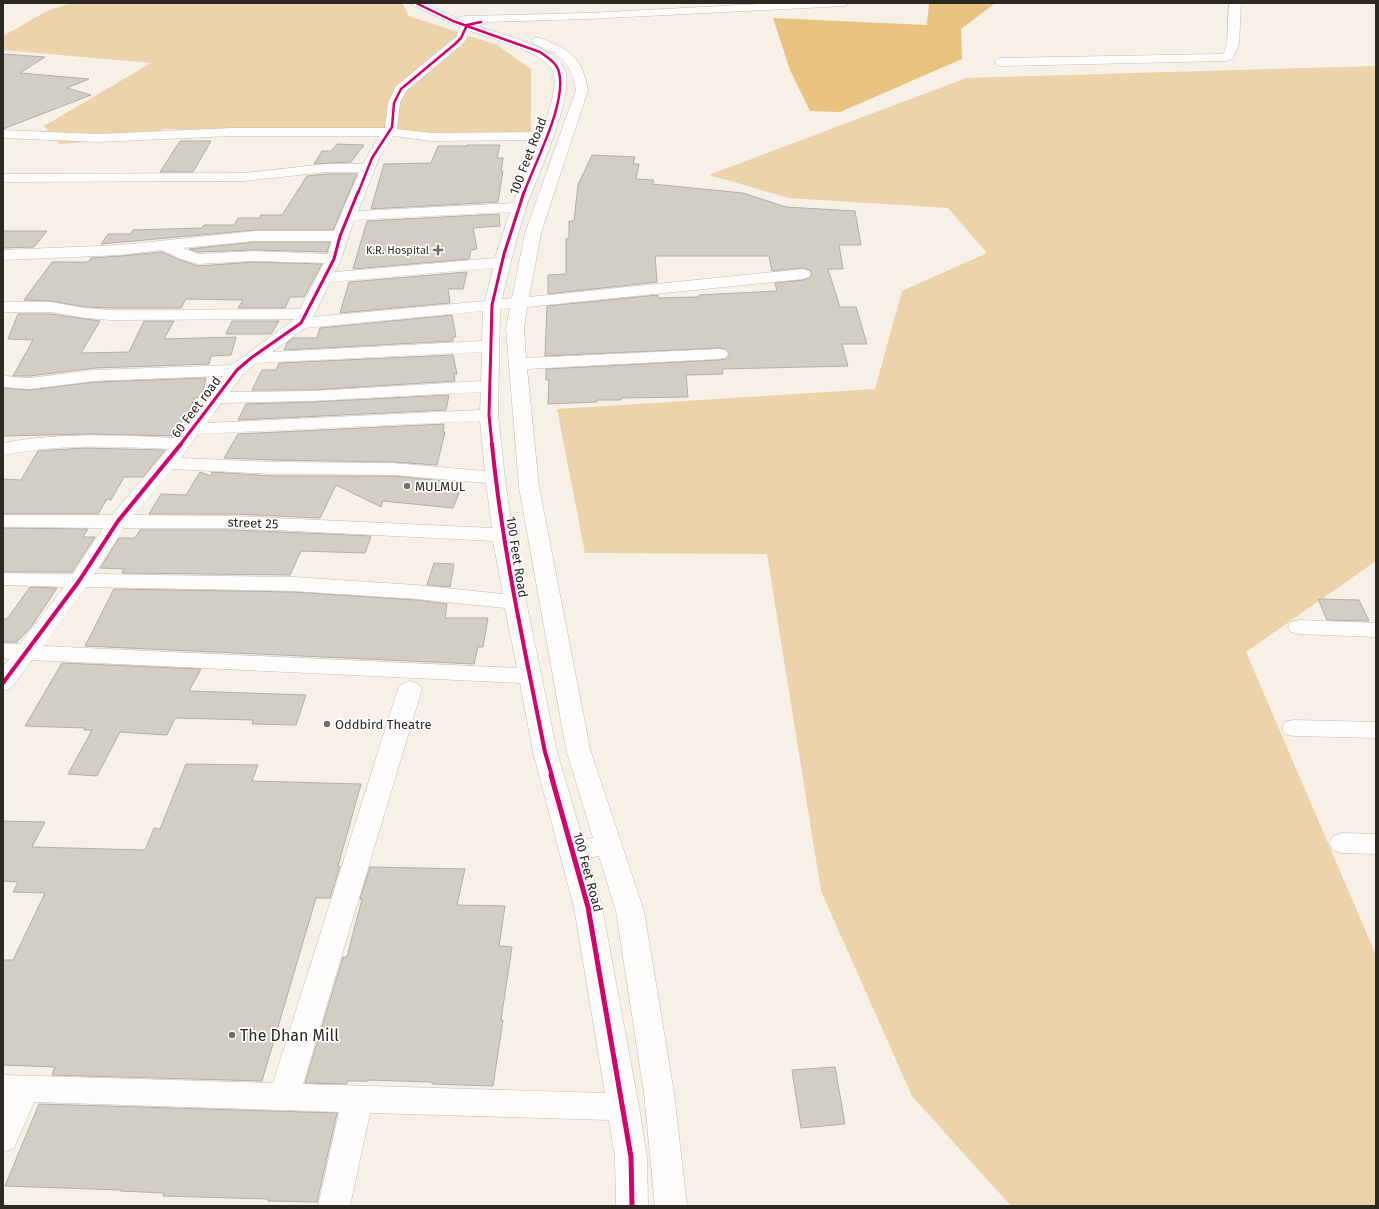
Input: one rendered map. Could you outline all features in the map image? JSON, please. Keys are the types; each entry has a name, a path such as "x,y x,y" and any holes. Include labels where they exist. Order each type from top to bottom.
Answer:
{"street":[{"name":"100 Feet Road","path":"416,3 538,40 558,49 570,58 579,72 582,90 533,233 516,328 518,364 530,487 578,749 630,911 659,1093 671,1206"},
{"name":"100 Feet Road","path":"438,3 540,52 550,59 559,70 561,87 552,123 518,207 502,262 492,305 489,415 495,478 506,557 544,752 588,907 631,1157 632,1206"},
{"path":"468,18 588,16 844,3"},
{"path":"1001,62 1221,58 1229,55 1233,44 1235,3"},
{"name":"60 Feet road","path":"3,683 79,581 118,521 167,463 191,429 237,370 250,358 303,318 334,259 340,236 368,168 393,121 394,103 402,89 461,38 468,18"},
{"path":"3,134 97,138 232,132 432,137 546,136"},
{"path":"3,178 244,177 326,168 368,168"},
{"path":"348,216 518,207"},
{"path":"3,254 121,250 249,237 340,236"},
{"path":"166,246 187,256 198,259 254,256 334,259"},
{"path":"324,278 502,262"},
{"path":"3,307 51,307 85,313 111,315 303,318 520,303 803,274"},
{"path":"250,358 491,346"},
{"path":"518,364 719,354"},
{"path":"3,380 16,383 35,383 76,377 237,370"},
{"path":"215,398 312,396 490,386"},
{"path":"191,429 489,415"},
{"path":"3,449 35,443 72,440 180,444"},
{"path":"167,463 273,468 393,469 495,478"},
{"name":"street 25","path":"3,521 234,522 504,535"},
{"path":"3,579 293,584 416,592 514,602"},
{"path":"1299,627 1376,630"},
{"path":"3,651 529,676"},
{"path":"284,1097 410,689"},
{"path":"1294,728 1376,730"},
{"path":"1342,843 1376,844"},
{"path":"572,852 609,844"},
{"path":"3,1138 14,1088 623,1106"},
{"path":"334,1206 358,1099"}],"shaded area":[{"path":"71,3 402,3 409,16 497,45 531,69 531,138 163,129 147,137 60,144 44,126 151,63 3,50 3,36 47,11"},
{"path":"929,3 995,3 961,29 962,59 840,112 810,111 790,70 773,18 927,25"},
{"path":"1376,66 1376,561 1246,652 1376,955 1376,1206 1011,1206 912,1096 821,891 767,554 585,553 557,409 875,389 902,291 987,253 948,208 789,198 709,175 966,78"}],"building":[{"path":"3,54 45,57 20,73 89,79 67,88 91,95 3,129"},
{"path":"180,141 211,141 193,172 160,172"},
{"path":"337,144 364,145 351,162 314,164 322,151 331,151"},
{"path":"500,145 497,158 503,158 501,171 503,171 498,202 371,209 384,164 431,163 438,146"},
{"path":"592,155 635,157 633,164 639,164 636,179 654,180 652,184 743,193 786,207 855,211 861,245 839,245 843,269 828,269 840,307 856,307 867,344 842,344 848,366 722,369 723,374 686,375 688,397 621,398 621,400 597,400 597,402 548,404 549,380 546,380 546,369 719,360 726,359 730,354 726,349 719,348 545,356 547,306 658,295 658,298 699,297 699,295 777,291 775,283 803,280 812,275 810,270 803,268 772,271 769,256 655,256 657,282 548,294 548,275 566,274 566,239 569,238 569,221 574,221 578,185"},
{"path":"326,174 357,174 333,230 255,230 101,244 108,234 130,234 133,230 202,228 204,225 234,225 238,218 260,218 261,215 282,215 307,176"},
{"path":"499,214 500,226 473,228 477,249 471,250 469,259 353,269 367,221"},
{"path":"3,231 47,231 34,247 3,248"},
{"path":"255,242 330,242 327,252 254,250 198,252 189,249"},
{"path":"162,252 198,266 254,262 322,264 304,297 290,297 285,308 238,308 243,300 186,299 181,308 111,308 85,307 51,301 24,300 52,262 88,262 91,258"},
{"path":"467,272 463,289 448,289 450,303 340,313 349,282"},
{"path":"18,314 51,314 100,321 81,353 129,352 144,321 174,321 164,339 236,337 231,355 211,356 209,364 95,368 30,376 13,376 33,340 8,339"},
{"path":"452,315 456,337 453,337 453,341 284,350 287,343 293,338 317,338 320,328"},
{"path":"232,321 279,321 271,334 226,334"},
{"path":"453,355 457,374 454,374 455,381 312,390 252,390 262,370 276,370 279,363"},
{"path":"206,378 202,397 195,398 174,436 90,434 3,436 3,392 5,388 30,390 95,382"},
{"path":"449,395 446,410 238,420 246,404"},
{"path":"444,424 443,432 445,432 437,465 393,462 224,458 238,434"},
{"path":"85,448 165,450 143,477 124,477 111,500 107,499 98,514 3,514 3,479 21,480 38,451"},
{"path":"200,472 211,476 212,472 273,476 393,476 463,483 453,508 383,501 381,507 336,485 320,518 234,514 149,514 161,494 186,495"},
{"path":"3,528 88,529 83,537 95,537 72,572 3,572"},
{"path":"140,530 234,530 371,536 365,553 301,551 290,575 122,573 124,569 100,568 119,538 135,538"},
{"path":"434,563 454,564 450,587 427,585"},
{"path":"30,587 57,588 31,627 17,642 3,642 3,619 7,619"},
{"path":"114,589 293,592 416,600 447,604 445,618 488,618 483,647 478,647 474,664 85,646"},
{"path":"1318,599 1359,600 1369,621 1327,620"},
{"path":"62,663 201,669 189,691 306,695 296,725 252,724 253,720 175,718 167,735 120,732 97,776 68,774 92,730 84,730 85,728 25,726"},
{"path":"186,764 258,765 252,781 361,784 338,866 340,866 330,898 316,898 262,1081 52,1075 55,1067 3,1065 3,960 13,960 45,893 13,892 18,882 3,881 3,821 45,822 32,847 145,850 154,828 160,829"},
{"path":"370,867 465,869 457,905 505,906 499,946 512,947 493,1086 368,1080 347,1081 347,1084 305,1083 343,957 347,957 362,899 360,899"},
{"path":"835,1067 845,1124 801,1128 792,1070"},
{"path":"39,1104 337,1113 317,1202 268,1201 268,1199 163,1196 164,1193 120,1191 121,1190 5,1186"}],"cycle path":[{"path":"416,3 453,21 540,52 550,59 559,70 561,87 552,123 519,207 504,254 492,305 489,415 496,487 506,557 545,752 588,907 631,1157 632,1206"},
{"path":"3,683 79,581 118,521 167,463 237,370 251,358 301,323 334,259 340,236 372,158 392,127 394,103 401,89 455,44 461,38 467,25 481,22"}],"place":[{"name":"K.R. Hospital","path":"438,250"},
{"name":"MULMUL","path":"407,486"},
{"name":"Oddbird Theatre","path":"327,724"},
{"name":"The Dhan Mill","path":"232,1035"}]}
